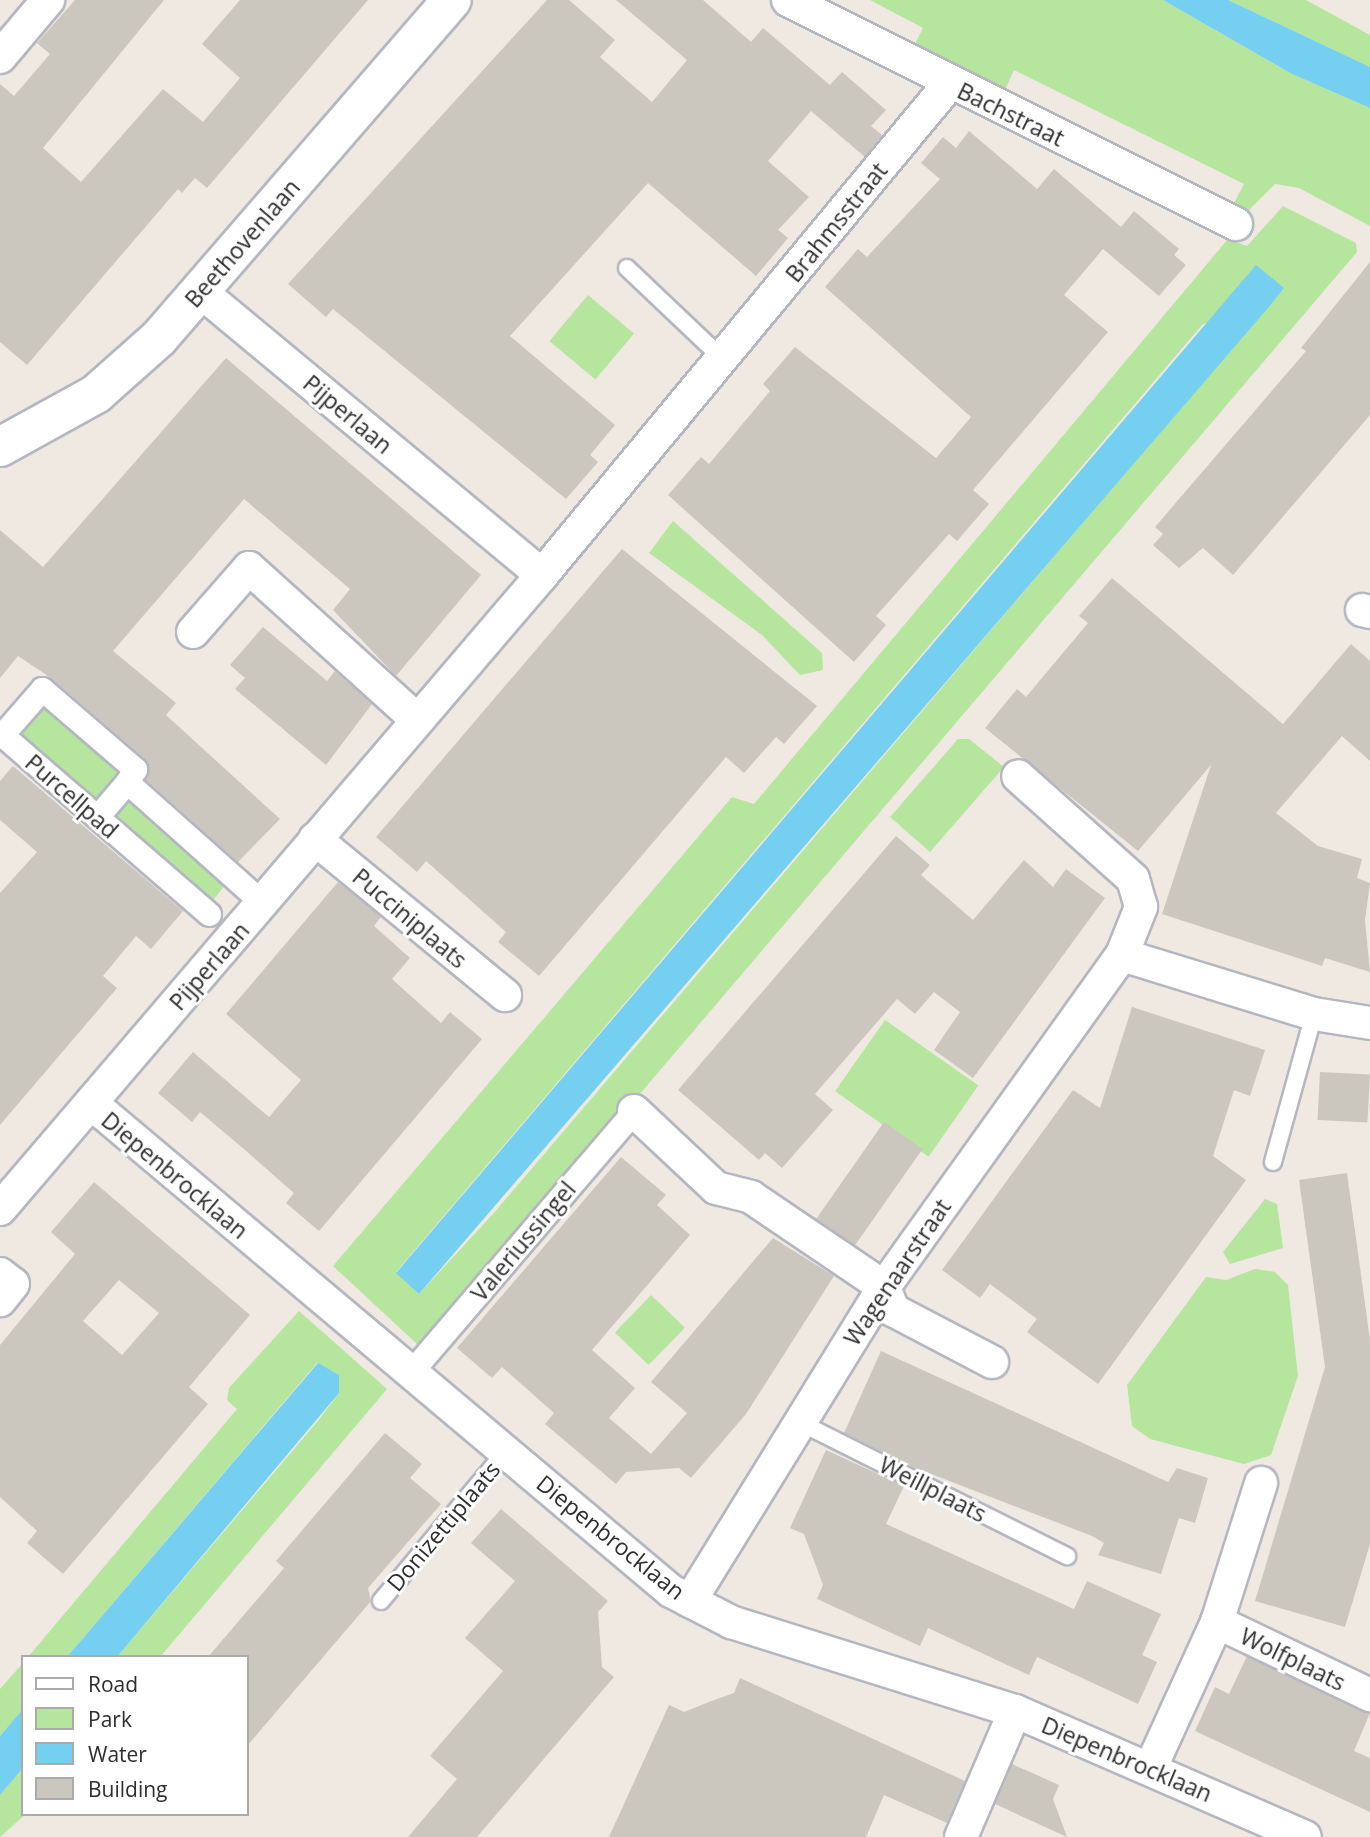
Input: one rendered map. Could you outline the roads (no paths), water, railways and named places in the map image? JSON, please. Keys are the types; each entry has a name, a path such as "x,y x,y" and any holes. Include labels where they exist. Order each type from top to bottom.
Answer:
{"street":[{"path":"0,58 48,0"},
{"name":"Beethovenlaan","path":"0,447 96,394 201,291 452,0"},
{"name":"Bachstraat","path":"788,0 949,84 1236,224"},
{"name":"Brahmsstraat","path":"542,575 725,361 949,84"},
{"name":"Pijperlaan","path":"0,1209 263,903 416,719 542,575 201,291"},
{"path":"193,632 249,568 416,719"},
{"name":"Purcellpad","path":"208,914 2,735 42,690 135,769 127,782 263,903"},
{"name":"Wagenaarstraat","path":"690,1601 884,1287 1122,955 1141,906 1137,886 1018,776"},
{"path":"97,817 127,782"},
{"name":"Pucciniplaats","path":"315,839 505,995"},
{"path":"1122,955 1314,1014 1370,1023"},
{"name":"Diepenbrocklaan","path":"91,1103 505,1452 690,1601 731,1622 1015,1711 1305,1837"},
{"path":"634,1111 716,1188 751,1198 884,1287 893,1310 992,1363"},
{"name":"Valeriussingel","path":"411,1372 634,1111"},
{"path":"0,1274 13,1284 0,1300"},
{"path":"1151,1768 1217,1622 1261,1483"},
{"name":"Wolfplaats","path":"1217,1622 1370,1695"},
{"path":"961,1837 1015,1711"}],"lane":[{"path":"627,268 725,361"},
{"path":"1273,1162 1314,1014"},
{"name":"Weillplaats","path":"799,1422 1067,1556"},
{"name":"Donizettiplaats","path":"381,1601 505,1452"}],"water":[{"path":"1163,0 1228,0 1370,67 1370,108 1292,74"},
{"path":"1256,265 1284,288 1273,302 419,1294 396,1273"},
{"path":"318,1363 339,1375 339,1393 119,1655 69,1655"},
{"path":"21,1711 21,1770 0,1795 0,1736"}]}
